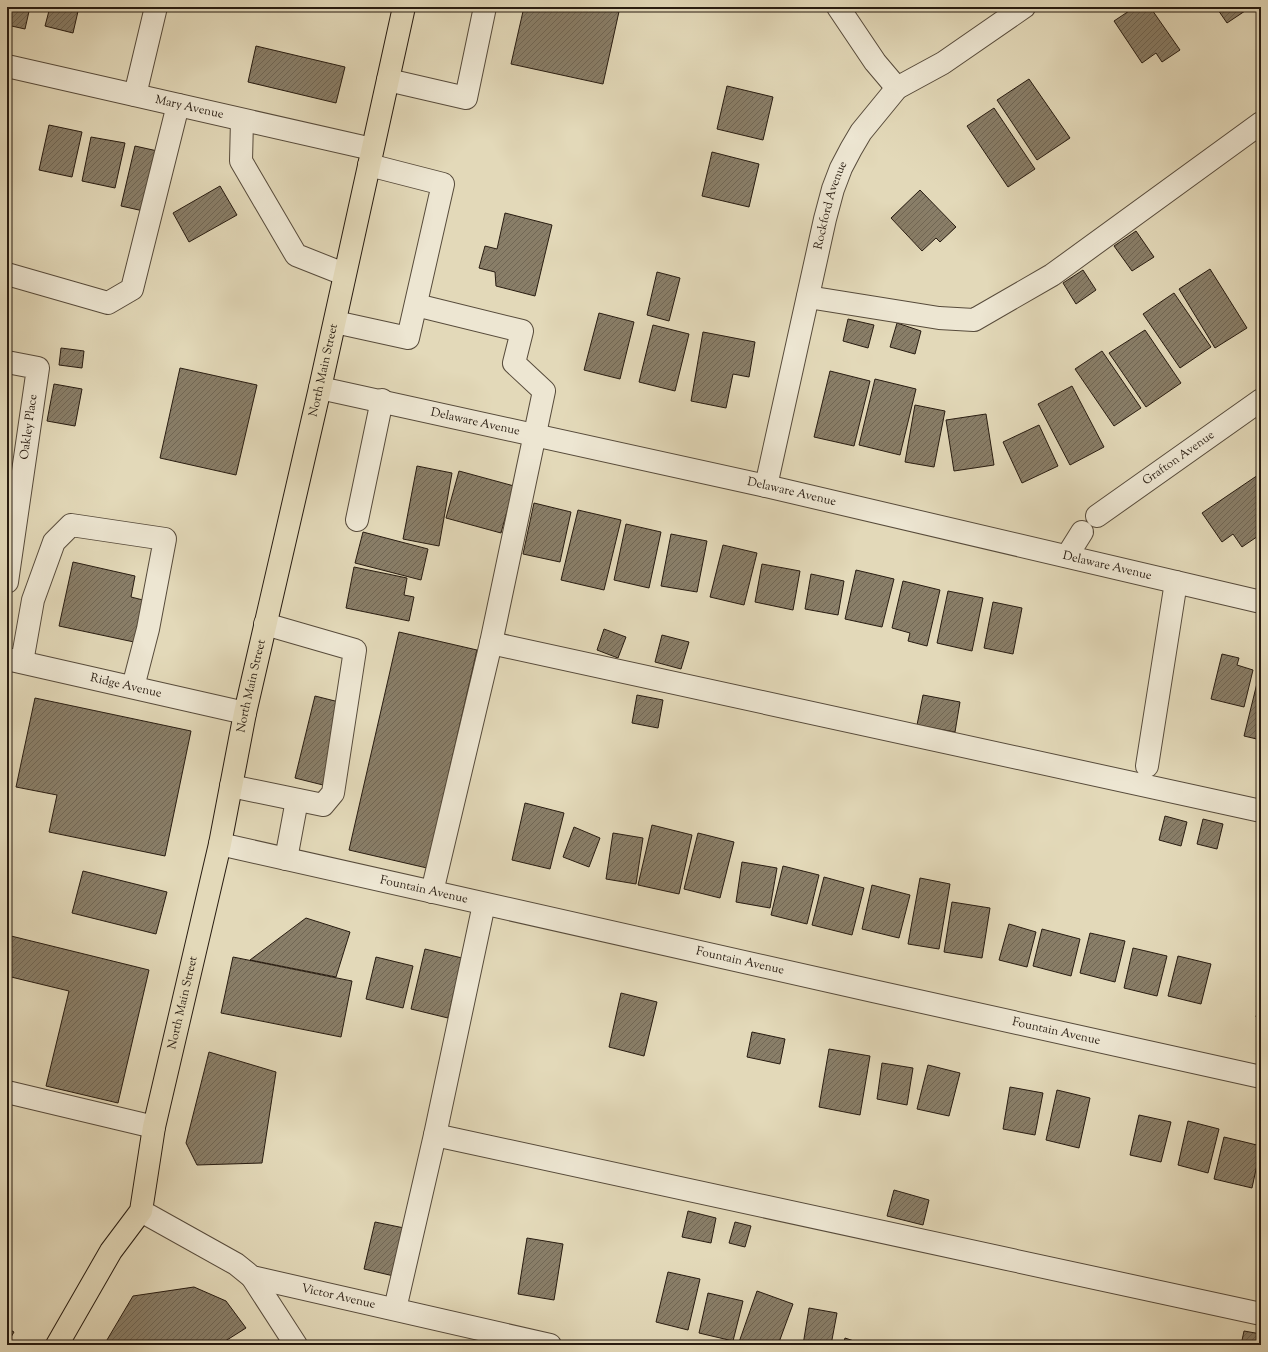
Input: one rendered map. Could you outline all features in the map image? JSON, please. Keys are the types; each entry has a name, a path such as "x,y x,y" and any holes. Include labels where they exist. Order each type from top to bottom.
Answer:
{"main road":[{"name":"North Main Street","path":"57,1345 111,1250 141,1211 154,1126 220,844 245,713 335,322 344,274 404,7"}],"street":[{"path":"136,95 156,7"},
{"path":"388,80 466,98 485,7"},
{"path":"838,7 876,62 897,88"},
{"name":"Rockford Avenue","path":"766,486 825,219 841,168 862,132 897,88 943,62 1024,7"},
{"name":"Mary Avenue","path":"7,66 242,120 371,157 443,184 416,305"},
{"path":"7,274 108,303 132,289 178,105"},
{"path":"242,120 241,162 296,256 344,274"},
{"path":"808,297 939,318 974,320 1052,275 1261,124"},
{"path":"335,322 408,338 416,305 522,331 514,363 544,391 491,643 432,892"},
{"name":"Oakley Place","path":"7,362 38,368 7,582"},
{"name":"Delaware Avenue","path":"320,388 382,400 766,486 1261,602"},
{"path":"357,520 382,400"},
{"name":"Grafton Avenue","path":"1097,516 1261,400"},
{"path":"15,661 33,600 54,542 71,525 165,539 148,629 133,687"},
{"path":"1067,556 1082,532"},
{"path":"1147,766 1176,582"},
{"path":"231,786 323,805 333,793 355,650 265,624"},
{"path":"491,643 1261,811"},
{"name":"Ridge Avenue","path":"15,661 245,713"},
{"path":"286,859 297,800"},
{"name":"Fountain Avenue","path":"220,844 1261,1077"},
{"path":"395,1309 435,1135 484,904"},
{"path":"7,1092 154,1126"},
{"path":"435,1135 1261,1314"},
{"name":"Victor Avenue","path":"141,1211 236,1264 252,1277 550,1345"},
{"path":"252,1277 296,1345"}],"building":[{"path":"7,7 30,7 25,29 7,25"},
{"path":"50,7 79,7 73,33 45,26"},
{"path":"524,7 620,7 603,84 511,64"},
{"path":"1135,7 1150,7 1180,50 1162,62 1156,53 1142,63 1114,21"},
{"path":"1216,7 1251,7 1227,23"},
{"path":"256,46 345,67 336,103 248,82"},
{"path":"1029,79 1070,138 1037,160 997,100"},
{"path":"727,86 773,97 763,140 717,129"},
{"path":"994,108 1035,169 1008,187 967,126"},
{"path":"49,125 82,132 72,177 39,170"},
{"path":"91,137 125,143 115,188 82,181"},
{"path":"135,146 162,152 148,212 121,206"},
{"path":"712,152 759,164 749,207 702,196"},
{"path":"220,186 237,215 189,242 173,213"},
{"path":"920,190 956,227 940,242 936,238 922,251 891,218"},
{"path":"505,213 552,225 535,296 496,286 495,272 479,268 485,246 497,249"},
{"path":"1136,231 1154,257 1132,271 1114,246"},
{"path":"1210,269 1247,328 1215,348 1179,289"},
{"path":"1083,270 1096,290 1076,304 1063,283"},
{"path":"657,272 680,278 669,321 647,315"},
{"path":"1174,293 1211,347 1180,368 1143,314"},
{"path":"599,313 634,322 620,379 584,370"},
{"path":"848,319 874,325 868,348 843,341"},
{"path":"897,323 921,331 915,354 890,347"},
{"path":"653,325 689,334 675,391 639,382"},
{"path":"1145,330 1181,383 1146,407 1109,353"},
{"path":"703,332 755,342 749,377 733,374 726,408 691,401"},
{"path":"61,348 84,351 82,368 59,365"},
{"path":"1102,351 1141,408 1114,426 1075,369"},
{"path":"180,368 257,385 236,475 160,458"},
{"path":"830,371 870,381 854,446 814,437"},
{"path":"875,379 916,389 900,455 859,445"},
{"path":"54,384 82,389 75,426 47,421"},
{"path":"1072,386 1104,447 1070,465 1038,404"},
{"path":"915,405 945,411 934,467 905,462"},
{"path":"986,414 994,465 954,471 946,420"},
{"path":"1039,425 1058,466 1022,483 1003,442"},
{"path":"417,466 452,473 439,546 403,539"},
{"path":"459,471 514,486 501,533 446,518"},
{"path":"1261,473 1261,534 1242,547 1233,534 1222,542 1202,513"},
{"path":"534,503 571,512 560,562 523,554"},
{"path":"578,510 621,520 604,590 561,580"},
{"path":"626,524 661,532 649,588 614,580"},
{"path":"363,532 428,549 421,580 355,563"},
{"path":"671,534 707,541 697,592 661,586"},
{"path":"723,545 757,553 744,605 710,597"},
{"path":"73,562 135,576 131,597 143,600 134,642 59,626"},
{"path":"762,564 800,571 793,610 755,602"},
{"path":"354,567 407,578 404,595 414,597 409,621 346,608"},
{"path":"856,570 894,579 882,627 845,619"},
{"path":"811,574 844,581 838,615 805,609"},
{"path":"903,581 940,590 927,646 908,641 910,633 892,628"},
{"path":"948,591 983,598 972,651 937,643"},
{"path":"993,602 1022,608 1013,654 984,648"},
{"path":"604,629 626,637 618,658 597,650"},
{"path":"399,632 477,650 427,868 349,850"},
{"path":"662,635 689,642 681,669 655,662"},
{"path":"1222,654 1239,658 1237,665 1253,670 1244,707 1211,699"},
{"path":"1261,671 1261,740 1244,736"},
{"path":"637,695 663,700 658,728 632,723"},
{"path":"923,695 960,702 955,732 917,725"},
{"path":"315,696 343,703 323,785 295,778"},
{"path":"35,698 191,731 165,856 49,832 57,795 16,787"},
{"path":"525,803 564,813 550,869 512,860"},
{"path":"1165,816 1187,822 1181,846 1159,840"},
{"path":"1203,819 1223,824 1217,849 1197,844"},
{"path":"652,825 692,835 679,894 638,885"},
{"path":"574,827 600,838 589,867 563,857"},
{"path":"613,833 643,838 636,884 606,879"},
{"path":"698,833 734,842 720,898 684,889"},
{"path":"742,862 777,868 770,908 736,902"},
{"path":"783,866 819,875 807,924 771,915"},
{"path":"83,871 167,892 156,934 72,913"},
{"path":"824,877 864,888 852,935 812,925"},
{"path":"920,878 950,884 939,949 908,944"},
{"path":"872,885 910,895 899,938 862,929"},
{"path":"952,902 990,908 982,958 944,952"},
{"path":"306,918 350,932 336,977 250,960"},
{"path":"1009,924 1036,932 1027,967 999,960"},
{"path":"1042,929 1080,939 1071,976 1033,966"},
{"path":"1090,933 1125,941 1115,982 1080,973"},
{"path":"7,935 149,970 118,1103 46,1086 69,991 7,976"},
{"path":"1133,948 1167,956 1157,996 1124,988"},
{"path":"425,949 462,958 448,1018 411,1009"},
{"path":"1178,956 1211,964 1201,1004 1168,996"},
{"path":"233,957 352,981 341,1037 221,1013"},
{"path":"376,957 413,966 403,1008 366,999"},
{"path":"621,993 657,1002 644,1056 609,1047"},
{"path":"1261,996 1261,1018 1256,1017"},
{"path":"752,1032 785,1039 780,1064 747,1057"},
{"path":"829,1049 870,1056 860,1115 819,1107"},
{"path":"209,1052 276,1072 262,1163 197,1165 186,1143"},
{"path":"882,1063 913,1068 907,1105 877,1099"},
{"path":"928,1065 960,1073 949,1116 917,1109"},
{"path":"1010,1087 1043,1093 1035,1135 1003,1129"},
{"path":"1057,1090 1090,1098 1079,1148 1046,1140"},
{"path":"1139,1115 1171,1122 1161,1162 1130,1155"},
{"path":"1188,1121 1219,1129 1208,1173 1178,1165"},
{"path":"1224,1137 1261,1146 1252,1188 1214,1179"},
{"path":"894,1190 929,1200 923,1225 887,1216"},
{"path":"688,1211 716,1218 711,1243 682,1237"},
{"path":"375,1222 409,1229 398,1277 364,1269"},
{"path":"735,1222 751,1226 745,1247 729,1243"},
{"path":"527,1238 563,1244 554,1300 518,1294"},
{"path":"668,1272 700,1279 688,1330 656,1322"},
{"path":"194,1287 226,1301 246,1328 219,1345 104,1345 133,1296"},
{"path":"757,1291 793,1304 778,1345 738,1345"},
{"path":"708,1293 743,1301 733,1341 699,1333"},
{"path":"809,1308 837,1313 831,1345 803,1345"},
{"path":"7,1328 14,1332 7,1344"},
{"path":"1244,1331 1261,1334 1261,1345 1241,1345"},
{"path":"845,1338 866,1345 843,1345"}]}
